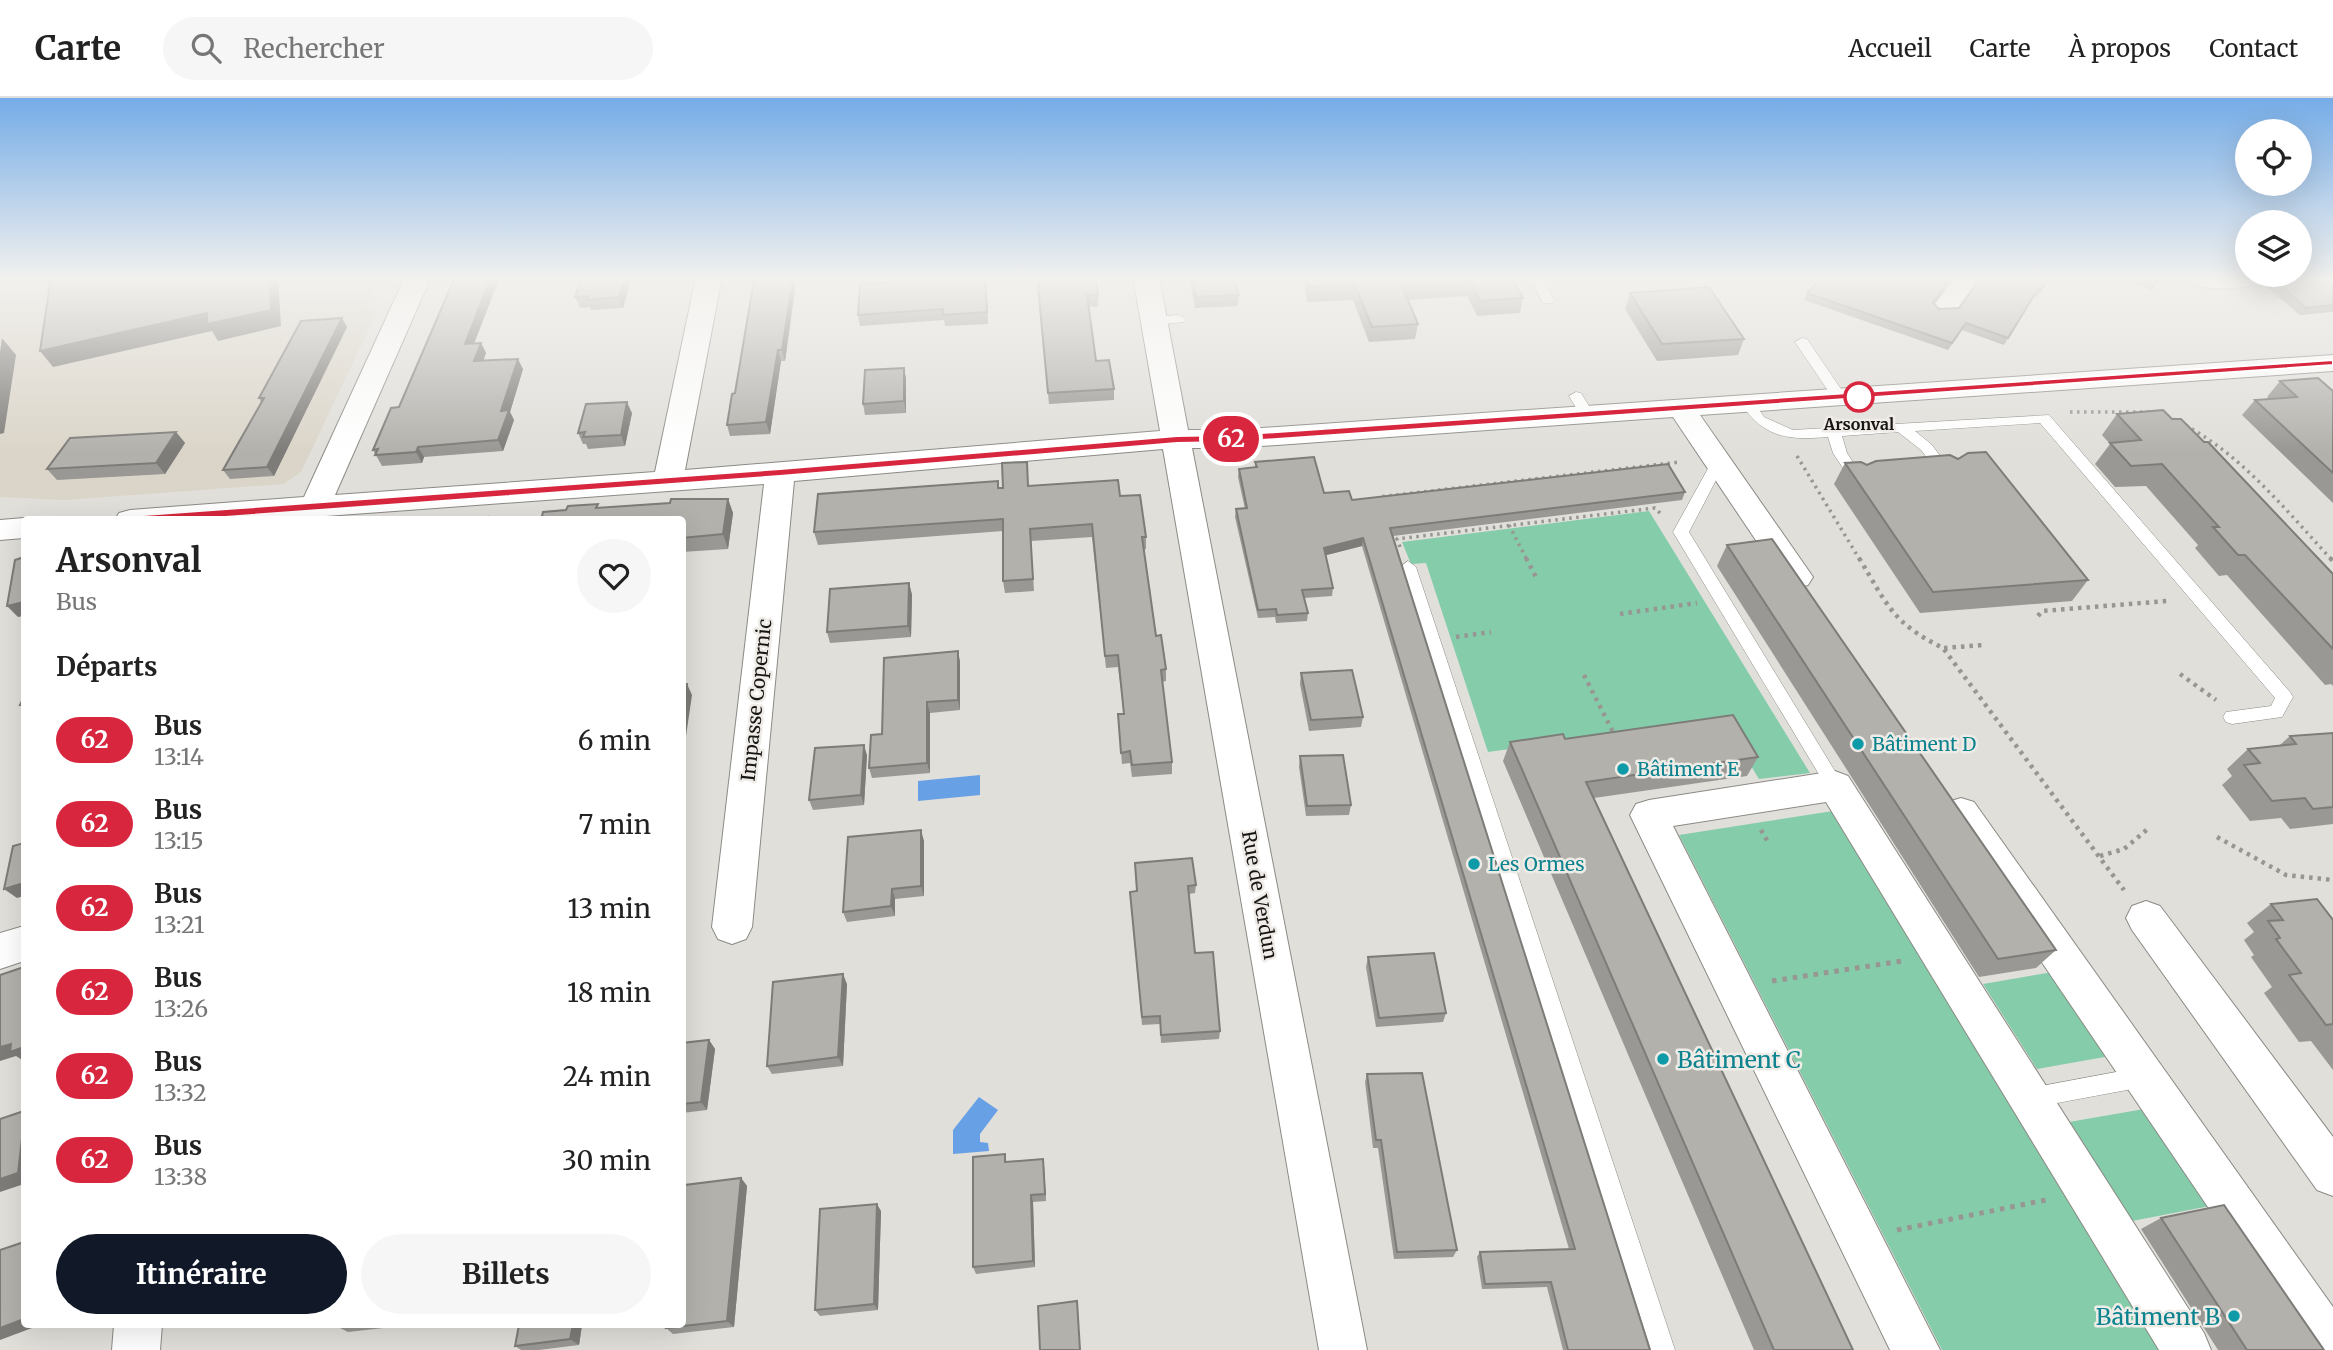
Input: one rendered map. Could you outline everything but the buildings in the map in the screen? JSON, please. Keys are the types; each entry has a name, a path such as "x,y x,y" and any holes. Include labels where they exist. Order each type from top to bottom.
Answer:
{"street":[{"path":"313,512 392,335"},
{"path":"668,480 697,335"},
{"name":"Rue de Verdun","path":"1167,335 1177,439 1343,1350"},
{"path":"222,516 313,512 1177,439 1233,439 1582,406 1682,410 2333,363"},
{"path":"2294,366 2322,391"},
{"path":"1682,410 1821,611"},
{"name":"Impasse Copernic","path":"732,927 780,473"},
{"path":"0,530 21,528"},
{"path":"1939,781 2333,1349"},
{"path":"1916,1350 1648,815 1835,786 2187,1350"},
{"path":"2146,918 2333,1174"},
{"path":"0,951 21,945"},
{"path":"136,1350 138,1328"}],"lane":[{"path":"1802,342 1840,398"},
{"path":"1749,405 1759,420 1791,435 2044,418 2284,697 2276,712 2232,717"},
{"path":"1903,429 1926,447 1946,473"},
{"path":"1834,434 1840,453 1857,479"},
{"path":"1717,460 1681,532 1835,786"},
{"path":"1408,567 1434,640 1663,1350"},
{"path":"2030,1098 2144,1077"}],"path":[{"path":"2044,418 2068,412 2128,410 2157,413 2191,425 2219,442 2333,561"},
{"path":"1791,435 1791,447 1894,615 1913,633 1943,648 2146,918"},
{"path":"1384,507 1379,497 1717,460"},
{"path":"1397,539 1656,508 1681,532"},
{"path":"1509,525 1536,577"},
{"path":"1393,529 1408,567"},
{"path":"2038,616 2042,611 2199,598"},
{"path":"1620,614 1722,600"},
{"path":"1434,640 1491,632"},
{"path":"1943,648 1983,645"},
{"path":"2180,674 2206,690 2232,717"},
{"path":"1584,675 1617,740 1604,742"},
{"path":"1744,800 1768,842"},
{"path":"2100,856 2124,849 2150,827"},
{"path":"2217,837 2268,868 2307,882 2333,880"},
{"path":"1734,986 1940,955"},
{"path":"1892,1231 2088,1191"}],"shaded area":[{"path":"0,335 366,335 301,472 284,484 65,500 0,497"}],"green space":[{"path":"1649,511 1810,773 1759,779 1723,720 1488,752 1426,563 1411,564 1402,542"},
{"path":"1833,811 2164,1350 1942,1350 1679,835"},
{"path":"2053,972 2110,1056 2037,1069 1983,984"},
{"path":"2144,1109 2210,1206 2132,1221 2069,1122"}],"water":[{"path":"980,775 980,795 918,801 918,781"},
{"path":"979,1097 998,1110 980,1134 980,1142 988,1143 989,1151 953,1154 953,1130"}],"bus line":[{"name":"62","path":"182,516 780,473 1177,439 1233,439 1606,415 2333,363"}],"place":[{"name":"Arsonval","path":"1859,397"},
{"name":"Bâtiment D","path":"1858,744"},
{"name":"Bâtiment E","path":"1623,769"},
{"name":"Les Ormes","path":"1474,864"},
{"name":"Bâtiment C","path":"1663,1059"},
{"name":"Bâtiment B","path":"2234,1316"}]}
